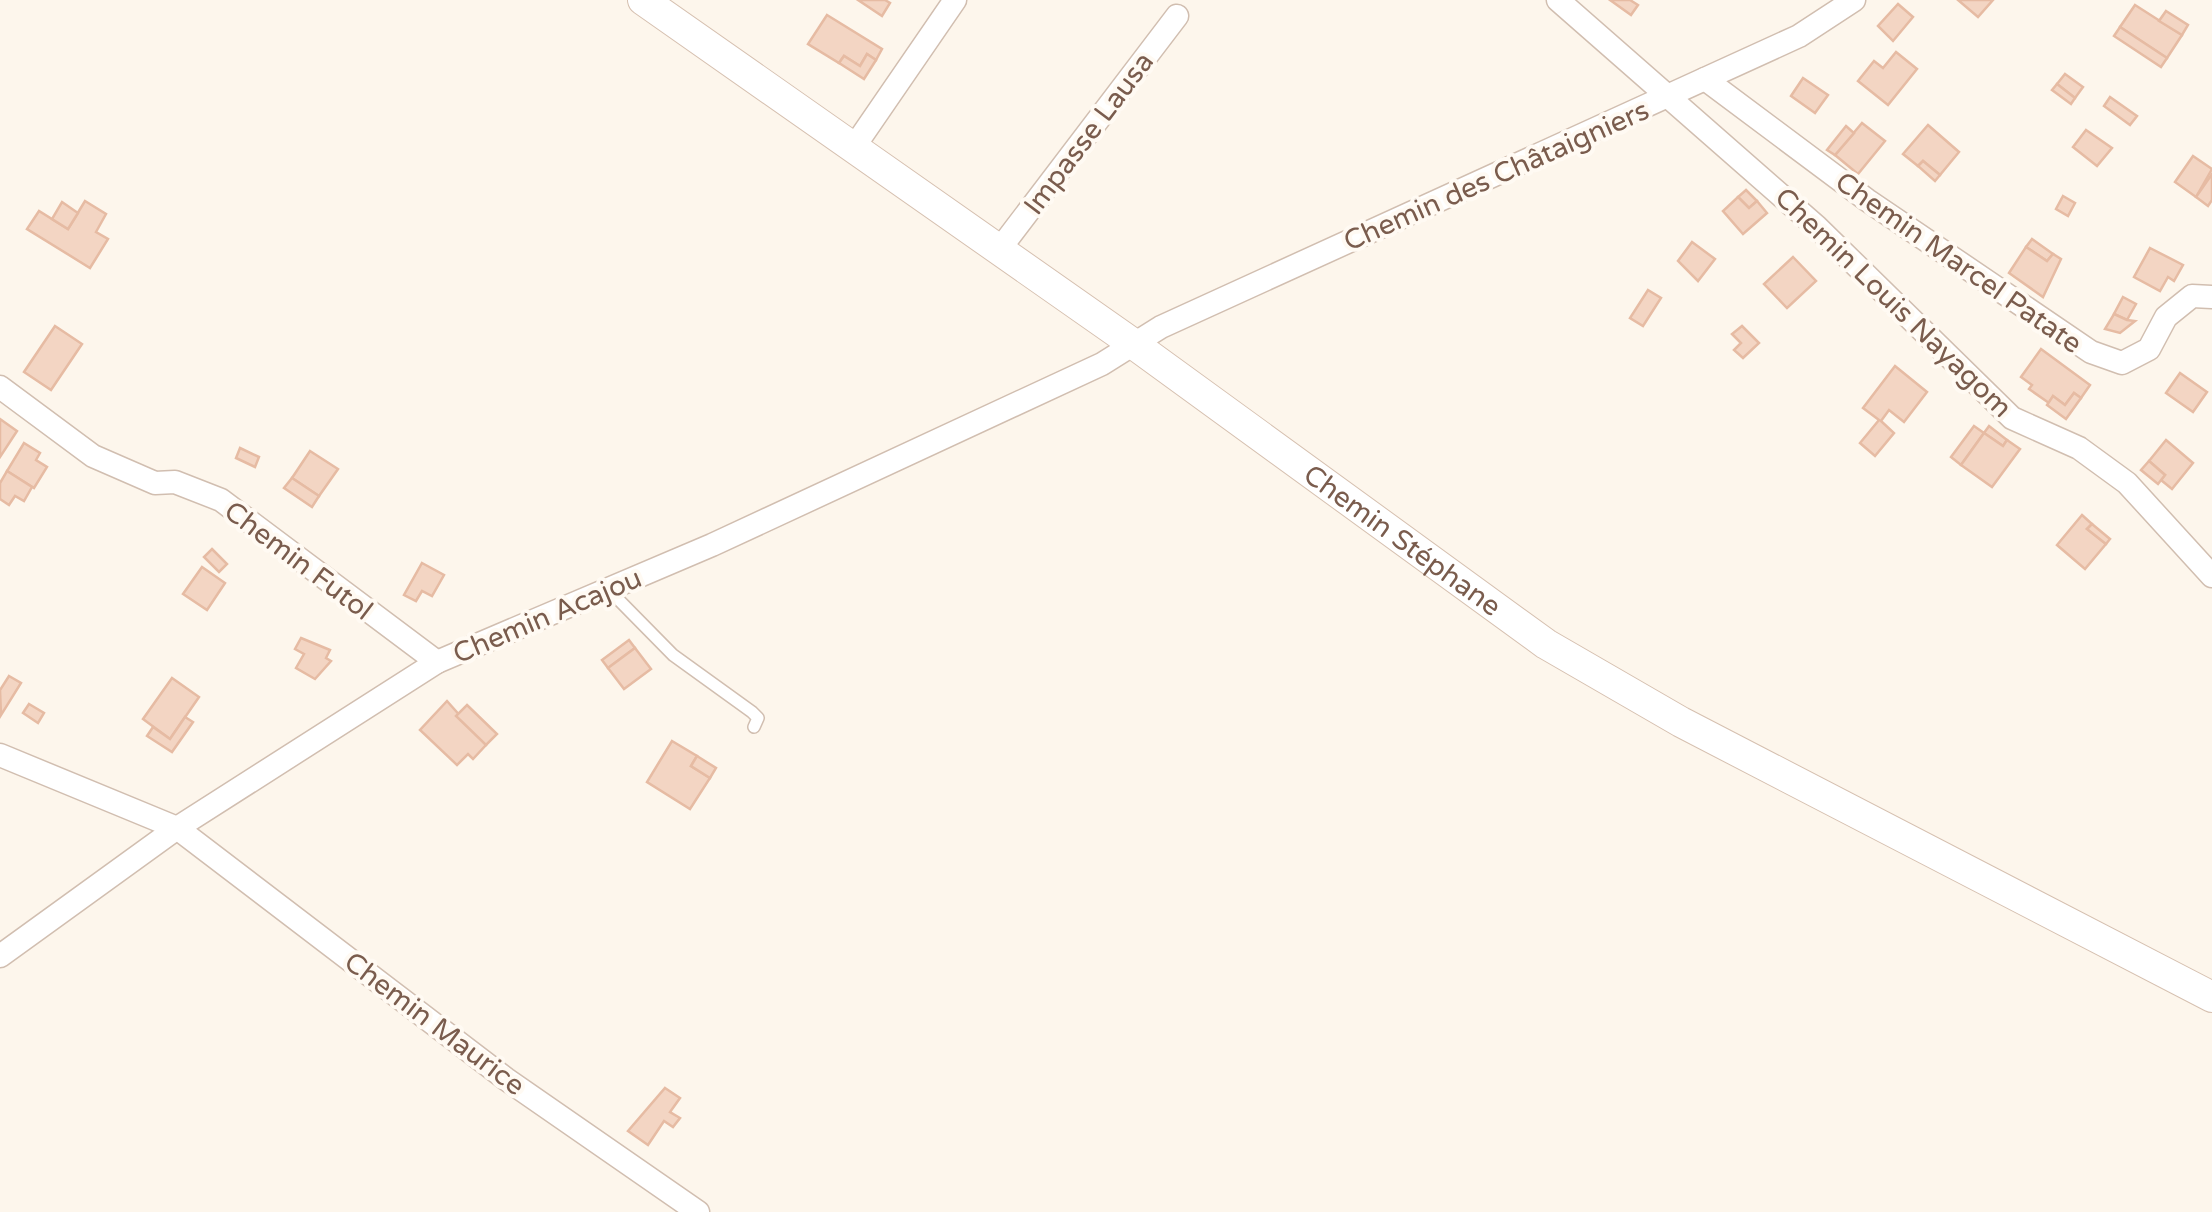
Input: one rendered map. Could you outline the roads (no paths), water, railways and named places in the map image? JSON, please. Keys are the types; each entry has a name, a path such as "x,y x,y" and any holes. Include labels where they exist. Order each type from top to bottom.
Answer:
{"main road":[{"name":"Chemin Stéphane","path":"643,0 1136,345 1546,644 1681,722 2212,996"}],"street":[{"path":"854,147 955,0"},
{"name":"Chemin Louis Nayagom","path":"1558,0 1671,95 1817,227 2012,418 2079,448 2127,483 2212,576"},
{"name":"Chemin des Châtaigniers","path":"1136,345 1160,327 1799,36 1854,0"},
{"name":"Impasse Lausa","path":"999,250 1177,16"},
{"name":"Chemin Marcel Patate","path":"1705,80 1867,200 2091,352 2122,363 2149,350 2166,318 2192,296 2212,296"},
{"name":"Chemin Acajou","path":"0,956 177,828 437,662 712,545 1136,345"},
{"name":"Chemin Futol","path":"0,387 93,456 155,483 175,482 221,500 437,662"},
{"name":"Chemin Maurice","path":"0,755 177,828 506,1079 698,1212"}],"lane":[{"path":"608,589 673,655 752,712 758,718 754,726"}]}
